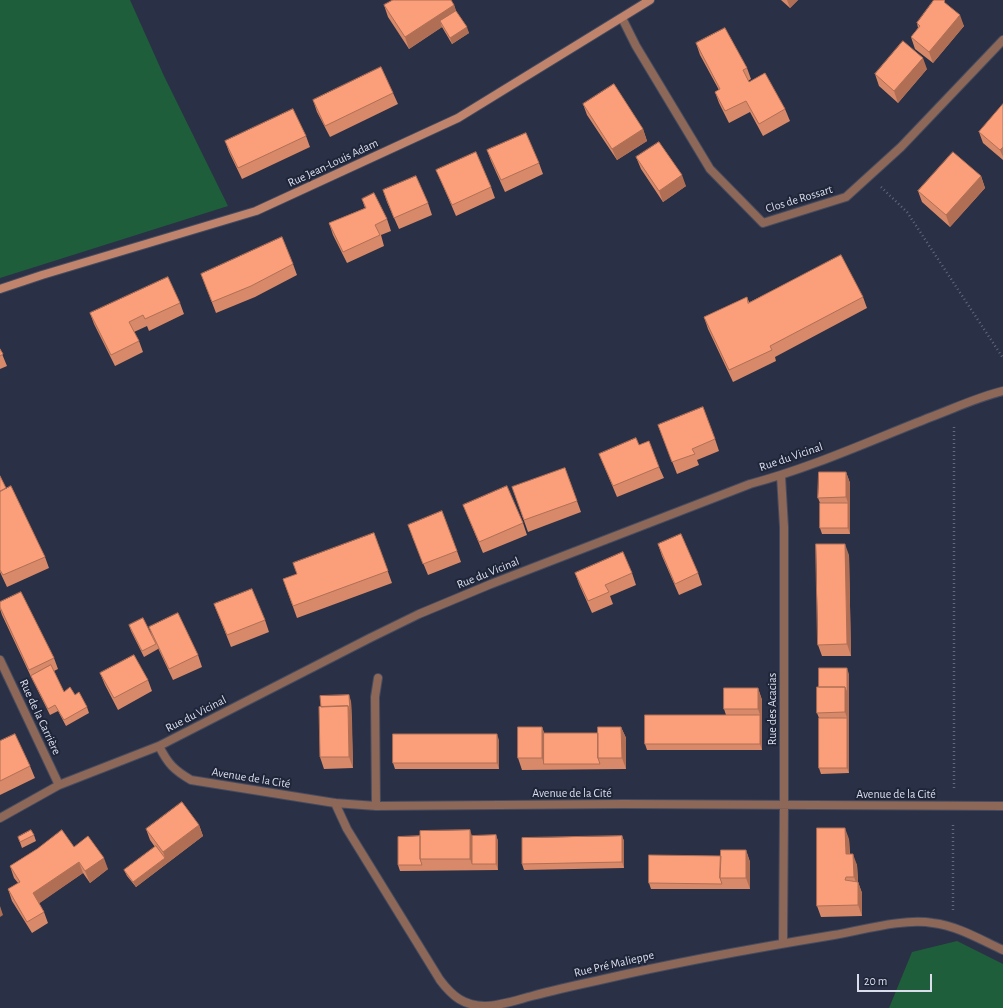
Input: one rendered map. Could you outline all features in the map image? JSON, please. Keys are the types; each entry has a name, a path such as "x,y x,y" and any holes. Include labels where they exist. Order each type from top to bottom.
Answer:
{"street":[{"name":"Rue Jean-Louis Adam","path":"0,289 256,211 458,118 650,0"},
{"name":"Clos de Rossart","path":"622,18 636,46 710,169 763,222 846,198 901,147 1003,40"},
{"name":"Rue du Vicinal","path":"0,818 59,785 159,746 419,614 491,584 750,484 781,476 990,394 1003,391"},
{"name":"Rue des Acacias","path":"781,476 784,527 783,943"},
{"name":"Rue de la Carrière","path":"0,660 59,785"},
{"path":"376,806 375,697 378,678"},
{"name":"Avenue de la Cité","path":"159,746 168,763 180,774 191,780 335,803 376,806 615,804 1003,806"},
{"name":"Rue Pré Malieppe","path":"335,803 347,829 440,980 449,992 458,1000 471,1004 484,1006 497,1005 549,991 665,965 896,924 916,922 932,923 950,927 1003,950"}],"path":[{"path":"870,175 907,212 1003,358"},
{"path":"950,927 952,915 954,806 954,408"}],"green space":[{"path":"0,0 130,0 164,76 228,206 0,278"},
{"path":"957,941 1003,964 1003,1008 889,1008 912,952"}],"building":[{"path":"393,0 451,0 454,5 405,37 384,5"},
{"path":"934,0 944,0 944,2 960,15 929,52 911,37 920,26 917,23"},
{"path":"456,11 467,27 450,38 440,21"},
{"path":"725,28 747,68 743,70 749,82 765,73 785,109 759,124 746,101 725,111 715,92 720,89 696,43"},
{"path":"903,41 923,58 894,91 875,74"},
{"path":"381,67 393,93 325,126 313,100"},
{"path":"614,84 643,129 612,149 583,104"},
{"path":"1003,104 1003,147 1000,150 979,132"},
{"path":"293,109 306,136 238,168 225,141"},
{"path":"526,133 539,163 501,180 487,150"},
{"path":"659,142 682,175 659,191 636,157"},
{"path":"476,152 491,187 452,205 436,170"},
{"path":"953,152 981,176 946,215 918,191"},
{"path":"416,176 428,203 394,218 383,190"},
{"path":"374,193 387,219 375,225 380,235 343,252 329,223 366,208 362,199"},
{"path":"282,237 293,264 251,286 212,302 201,274"},
{"path":"841,255 863,297 770,346 772,350 729,370 704,317 747,297 748,303"},
{"path":"168,277 180,303 145,319 143,315 129,322 139,341 111,355 90,313"},
{"path":"0,349 3,354 0,356"},
{"path":"703,407 715,439 692,449 695,454 672,462 658,425"},
{"path":"636,438 639,445 649,441 659,467 613,486 599,454"},
{"path":"565,468 577,501 524,520 512,487"},
{"path":"819,472 846,472 846,497 818,498"},
{"path":"0,476 6,488 0,491"},
{"path":"11,486 45,557 3,575 0,570 0,492"},
{"path":"507,486 523,523 479,542 463,505"},
{"path":"820,503 848,503 848,528 820,528"},
{"path":"442,511 457,551 423,564 408,525"},
{"path":"374,533 388,571 293,606 283,579 297,574 293,563"},
{"path":"681,534 698,573 675,584 658,544"},
{"path":"816,544 845,544 847,644 818,645"},
{"path":"623,552 632,573 605,585 609,592 588,601 575,573"},
{"path":"252,589 265,620 227,635 214,604"},
{"path":"21,592 54,658 29,670 0,607 0,602"},
{"path":"178,613 198,655 169,669 149,627"},
{"path":"143,618 156,644 142,651 129,625"},
{"path":"134,655 148,680 114,698 100,673"},
{"path":"51,665 64,692 70,687 75,695 79,692 87,707 64,720 55,705 48,709 31,676"},
{"path":"819,668 847,668 847,693 845,687 819,687"},
{"path":"817,687 845,687 845,712 817,713"},
{"path":"724,688 758,688 758,709 724,709"},
{"path":"349,695 350,712 348,706 321,707 320,696"},
{"path":"348,706 349,757 320,757 319,707"},
{"path":"645,715 760,715 760,744 645,744"},
{"path":"819,718 847,718 847,768 819,768"},
{"path":"518,727 542,727 542,758 518,758"},
{"path":"598,727 621,727 622,758 598,758"},
{"path":"544,733 598,733 598,758 600,764 544,764"},
{"path":"15,734 30,766 0,781 0,741"},
{"path":"393,734 497,734 497,763 393,763"},
{"path":"182,802 199,825 163,852 146,829"},
{"path":"817,828 845,828 846,854 853,854 854,877 846,877 845,880 858,882 858,905 817,906"},
{"path":"31,830 34,835 20,842 18,837"},
{"path":"62,830 74,847 88,836 104,858 85,871 79,862 33,893 44,912 27,922 8,889 20,882 10,866 37,849"},
{"path":"470,830 470,859 420,859 420,831"},
{"path":"496,835 496,864 472,864 472,836"},
{"path":"420,836 420,859 422,865 398,865 398,837"},
{"path":"622,836 622,862 522,864 522,838"},
{"path":"156,846 165,858 133,882 124,870"},
{"path":"721,850 746,850 746,878 720,878"},
{"path":"649,855 721,856 720,878 722,884 649,883"}]}
